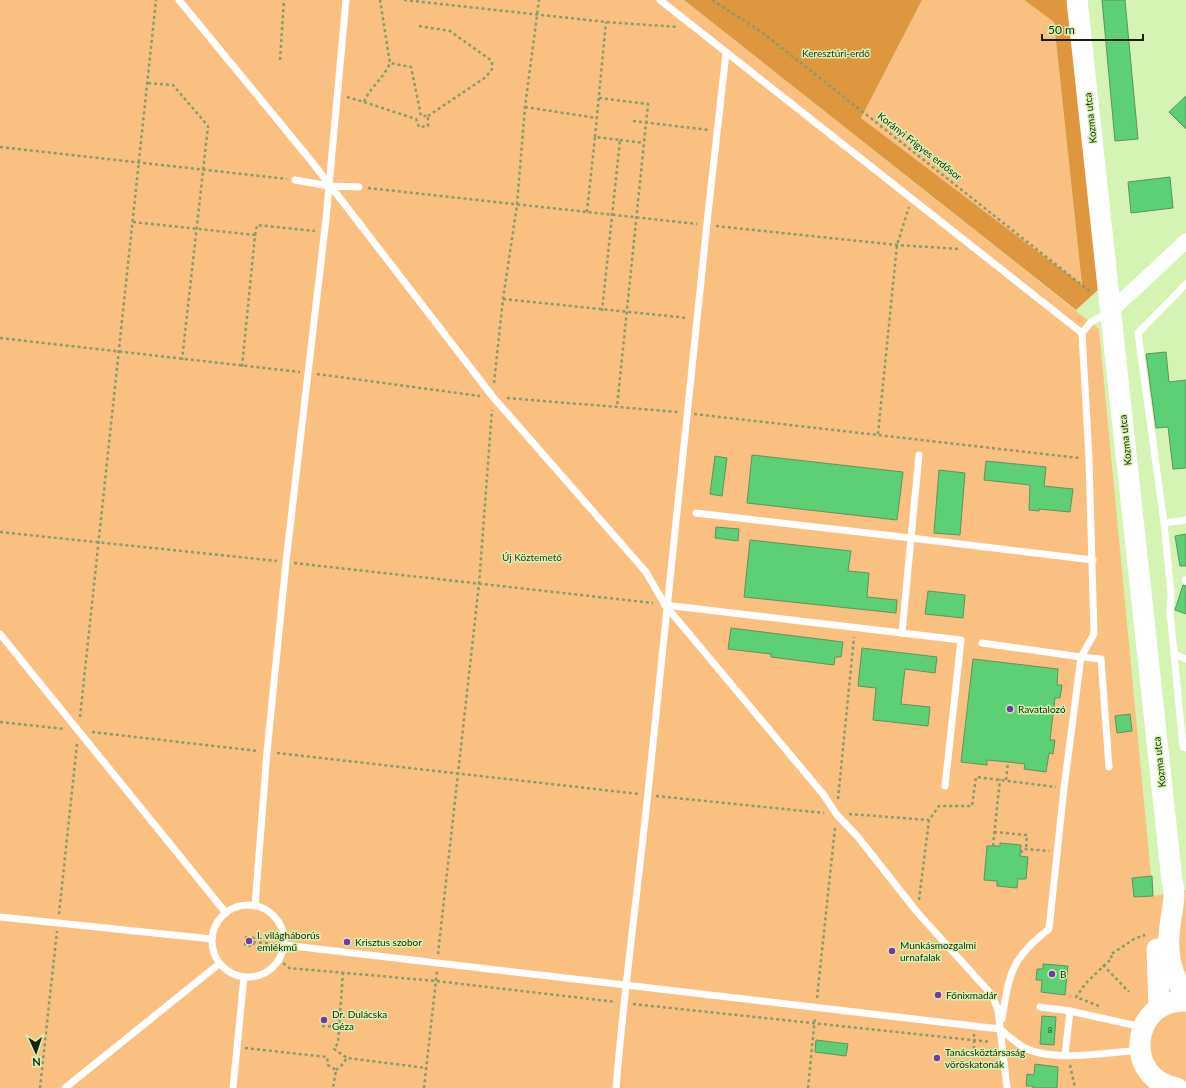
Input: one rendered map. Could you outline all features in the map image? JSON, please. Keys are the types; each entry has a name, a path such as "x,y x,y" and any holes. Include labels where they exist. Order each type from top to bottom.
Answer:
{"street":[{"name":"Kozma utca","path":"1077,0 1172,880 1175,888 1168,934 1170,962 1176,981 1186,995"},
{"path":"1111,311 1186,241"},
{"name":"Kozma utca","path":"1159,1008 1158,930 1172,880"},
{"path":"1174,1088 1162,1083 1148,1070 1143,1062 1140,1050 1140,1038 1142,1028 1148,1019 1159,1008 1170,1003 1186,1001"}],"lane":[{"path":"179,0 312,162 493,397 646,572 665,605 823,794 837,815 858,837 917,912 992,995 998,1010 1007,1088"},
{"path":"255,906 267,752 286,562 325,231 346,0"},
{"path":"660,0 1082,333"},
{"path":"616,1088 625,986 647,795 665,605 726,53"},
{"path":"295,180 329,186 359,187"},
{"path":"1186,284 1138,333 1164,523 1174,654 1184,747 1186,748"},
{"path":"1000,1029 1012,969 1030,943 1049,929 1064,788 1081,657 1094,634 1089,459 1082,333 1091,322 1111,311"},
{"path":"902,633 919,455"},
{"path":"696,513 1093,560"},
{"path":"1164,523 1186,520"},
{"path":"665,605 962,640 946,786"},
{"path":"0,634 226,912"},
{"path":"982,643 1101,659 1109,767"},
{"path":"1174,654 1186,659"},
{"path":"241,906 255,906 268,911 276,919 282,931 284,945 279,959 270,970 259,976 244,977 231,973 220,964 213,952 212,939 216,924 226,912 241,906"},
{"path":"0,917 212,939"},
{"path":"284,945 625,986 816,1006 1000,1029 1015,1042 1032,1051 1065,1055 1140,1050"},
{"path":"65,1088 220,964"},
{"path":"233,1088 244,977"},
{"path":"1040,1007 1070,1011 1142,1028"},
{"path":"1065,1055 1070,1011"}],"path":[{"path":"40,1088 97,543 140,163 156,0"},
{"path":"280,60 284,0"},
{"path":"364,102 367,94 387,70 390,63 380,0"},
{"path":"404,0 441,2 606,22 696,29"},
{"path":"424,1088 479,584 493,397 503,299 517,205 525,107 539,0"},
{"name":"Korányi Frigyes erdősor","path":"712,0 763,33 976,200 1097,297 1111,311"},
{"path":"587,212 606,22"},
{"path":"338,96 364,102 416,118 428,116 486,77 492,69 492,61 450,32 419,26"},
{"path":"390,63 411,67 421,116"},
{"path":"148,83 173,85 208,126 182,360"},
{"path":"599,98 648,104 617,407"},
{"path":"525,107 597,118"},
{"path":"416,118 419,127 428,126 428,116"},
{"path":"633,121 717,130"},
{"path":"595,137 644,143"},
{"path":"602,311 620,140"},
{"path":"0,147 295,180"},
{"path":"359,187 897,245 959,249 969,245"},
{"path":"878,434 897,245 912,200"},
{"path":"133,222 255,235"},
{"path":"242,367 257,225 325,231"},
{"path":"503,299 602,311 697,319"},
{"path":"0,338 242,367 308,373 493,397 687,413 1089,459"},
{"path":"0,532 286,562 665,605"},
{"path":"808,1088 855,628"},
{"path":"0,722 458,772 647,795 837,815 851,814 929,820"},
{"path":"1006,780 1008,762"},
{"path":"917,912 929,820 939,806 972,806 976,777 1064,788"},
{"path":"993,846 1000,779"},
{"path":"994,832 1027,835 1026,849"},
{"path":"1020,853 1023,849 1057,852"},
{"path":"1103,1008 1076,997 1086,983 1112,958 1110,955 1119,948 1144,935"},
{"path":"246,937 254,938 253,942 253,946 245,945 246,937"},
{"path":"253,942 268,943"},
{"path":"1103,965 1129,992"},
{"path":"342,972 338,1043 334,1049 347,1058 426,1068"},
{"path":"322,1026 339,1027"},
{"path":"975,1026 974,1047 977,1053"},
{"path":"237,1047 327,1058 328,1065 336,1070"},
{"path":"333,1088 336,1070 347,1058"}],"green space":[{"name":"Új Köztemető","path":"0,0 684,0 1099,329 1153,896 1186,890 1186,1088 0,1088"},
{"name":"Keresztúri-erdő","path":"684,0 922,0 861,118 1082,285 1054,22 1024,0 1069,0 1099,289 1076,310"},
{"path":"922,0 1024,0 1054,22 1082,286 861,118"}],"building":[{"path":"1102,0 1125,0 1138,139 1115,141"},
{"path":"1186,96 1186,129 1169,112"},
{"path":"1170,177 1173,208 1131,213 1128,182"},
{"path":"1166,352 1169,382 1186,380 1186,468 1173,469 1168,427 1156,428 1146,354"},
{"path":"752,455 903,472 897,520 747,503"},
{"path":"715,456 727,458 722,496 710,494"},
{"path":"986,461 1046,467 1044,486 1073,489 1070,512 1039,509 1039,511 1029,510 1030,485 984,480"},
{"path":"939,470 965,473 960,535 934,533"},
{"path":"716,527 739,529 738,541 715,538"},
{"path":"1186,534 1186,566 1180,566 1175,536"},
{"path":"750,540 851,551 848,571 869,573 867,597 897,600 896,613 744,597"},
{"path":"1183,585 1186,586 1186,614 1175,610"},
{"path":"928,591 965,595 963,618 925,614"},
{"path":"731,628 843,642 841,657 835,657 834,665 771,657 771,654 728,649"},
{"path":"862,648 937,657 935,673 905,669 901,704 930,707 928,726 873,720 876,688 858,686"},
{"name":"Ravatalozó","path":"973,659 1058,669 1057,685 1062,685 1060,698 1055,698 1050,740 1055,740 1053,754 1049,753 1046,772 1024,769 1025,764 1008,762 987,760 987,765 961,762"},
{"path":"1130,714 1132,731 1117,733 1115,716"},
{"path":"1000,843 1021,845 1020,856 1028,857 1026,879 1018,879 1017,888 997,886 997,881 984,880 987,846 1000,846"},
{"path":"1152,876 1153,896 1134,897 1132,878"},
{"name":"B","path":"1043,964 1068,966 1065,995 1041,992 1042,980 1036,980 1037,969 1043,969"},
{"path":"1042,1016 1056,1017 1054,1045 1040,1044"},
{"path":"816,1040 848,1044 846,1056 815,1052"},
{"path":"1035,1064 1058,1067 1057,1088 1033,1088 1033,1086 1026,1086 1027,1074 1034,1075"}],"place":[{"name":"Ravatalozó","path":"1010,709"},
{"name":"I. világháborús emlékmű","path":"249,941"},
{"name":"Krisztus szobor","path":"347,942"},
{"name":"Munkásmozgalmi urnafalak","path":"892,951"},
{"name":"B","path":"1052,974"},
{"name":"Főnixmadár","path":"938,995"},
{"name":"Dr. Dulácska Géza","path":"324,1020"},
{"name":"Tanácsköztársaság vöröskatonák","path":"937,1058"}]}
